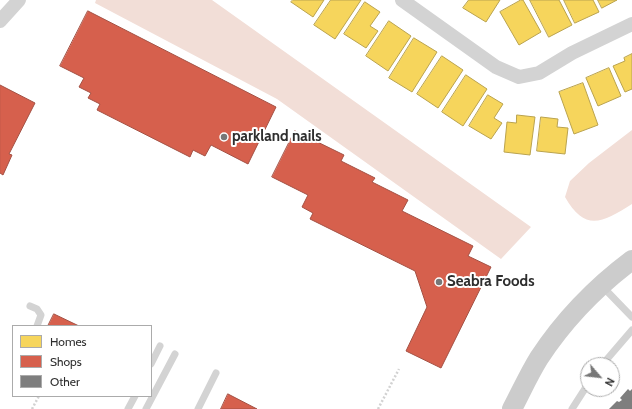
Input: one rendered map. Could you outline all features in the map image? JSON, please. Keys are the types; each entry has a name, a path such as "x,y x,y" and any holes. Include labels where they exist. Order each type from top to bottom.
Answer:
{"main road":[{"path":"512,409 540,358 576,310 615,273 632,260"}],"street":[{"path":"0,21 19,0"},
{"path":"402,0 496,68 519,77 539,73 572,53 632,24"}],"lane":[{"path":"602,286 632,317"},
{"path":"30,306 37,309 41,315 37,325"},
{"path":"609,357 632,330"},
{"path":"152,362 160,346"},
{"path":"146,409 175,354"},
{"path":"198,409 216,373"},
{"path":"572,409 580,396"},
{"path":"128,409 134,397"}],"path":[{"path":"378,409 399,369"},
{"path":"32,409 38,397"}],"shaded area":[{"path":"96,0 212,0 531,227 501,259 277,99 95,3"},
{"path":"632,130 632,204 612,216 595,221 587,220 580,216 572,208 565,197 570,181 589,163"}],"building: Homes":[{"path":"293,0 324,0 313,17 291,2"},
{"path":"331,0 361,0 335,39 314,25"},
{"path":"469,0 500,0 486,22 463,8"},
{"path":"523,0 541,32 519,45 500,12"},
{"path":"530,0 559,0 572,25 549,37"},
{"path":"564,0 593,0 599,12 575,23"},
{"path":"598,0 617,0 602,8"},
{"path":"365,2 380,12 370,26 378,31 366,48 344,34"},
{"path":"389,21 411,36 388,71 366,56"},
{"path":"414,38 437,52 412,92 389,78"},
{"path":"632,54 632,89 625,92 613,66 625,61 624,58"},
{"path":"442,56 463,70 438,108 417,94"},
{"path":"609,68 621,96 598,106 586,78"},
{"path":"466,75 487,89 463,126 442,112"},
{"path":"583,83 598,125 574,134 559,92"},
{"path":"488,95 503,104 494,118 502,123 491,139 469,126"},
{"path":"517,115 535,117 530,155 504,152 507,122 516,123"},
{"path":"541,117 558,119 557,127 568,128 565,154 537,151"}],"building: Shops":[{"path":"88,11 276,107 248,164 211,145 205,156 193,150 190,157 97,110 100,104 88,98 91,93 79,87 84,78 60,66"},
{"path":"0,85 35,103 9,154 12,155 3,175 0,173"},
{"path":"295,131 344,155 341,161 375,178 372,182 408,200 402,211 473,246 468,256 491,267 441,368 406,351 427,307 415,271 310,219 313,213 302,207 308,195 272,177"},
{"path":"54,314 77,325 48,325"},
{"path":"228,394 257,409 221,409"}],"building: Other":[{"path":"628,389 630,391 632,389 632,409 609,409 617,401 619,402 622,400 620,398"}],"place":[{"name":"parkland nails","path":"224,137"},
{"name":"Seabra Foods","path":"439,282"}]}
